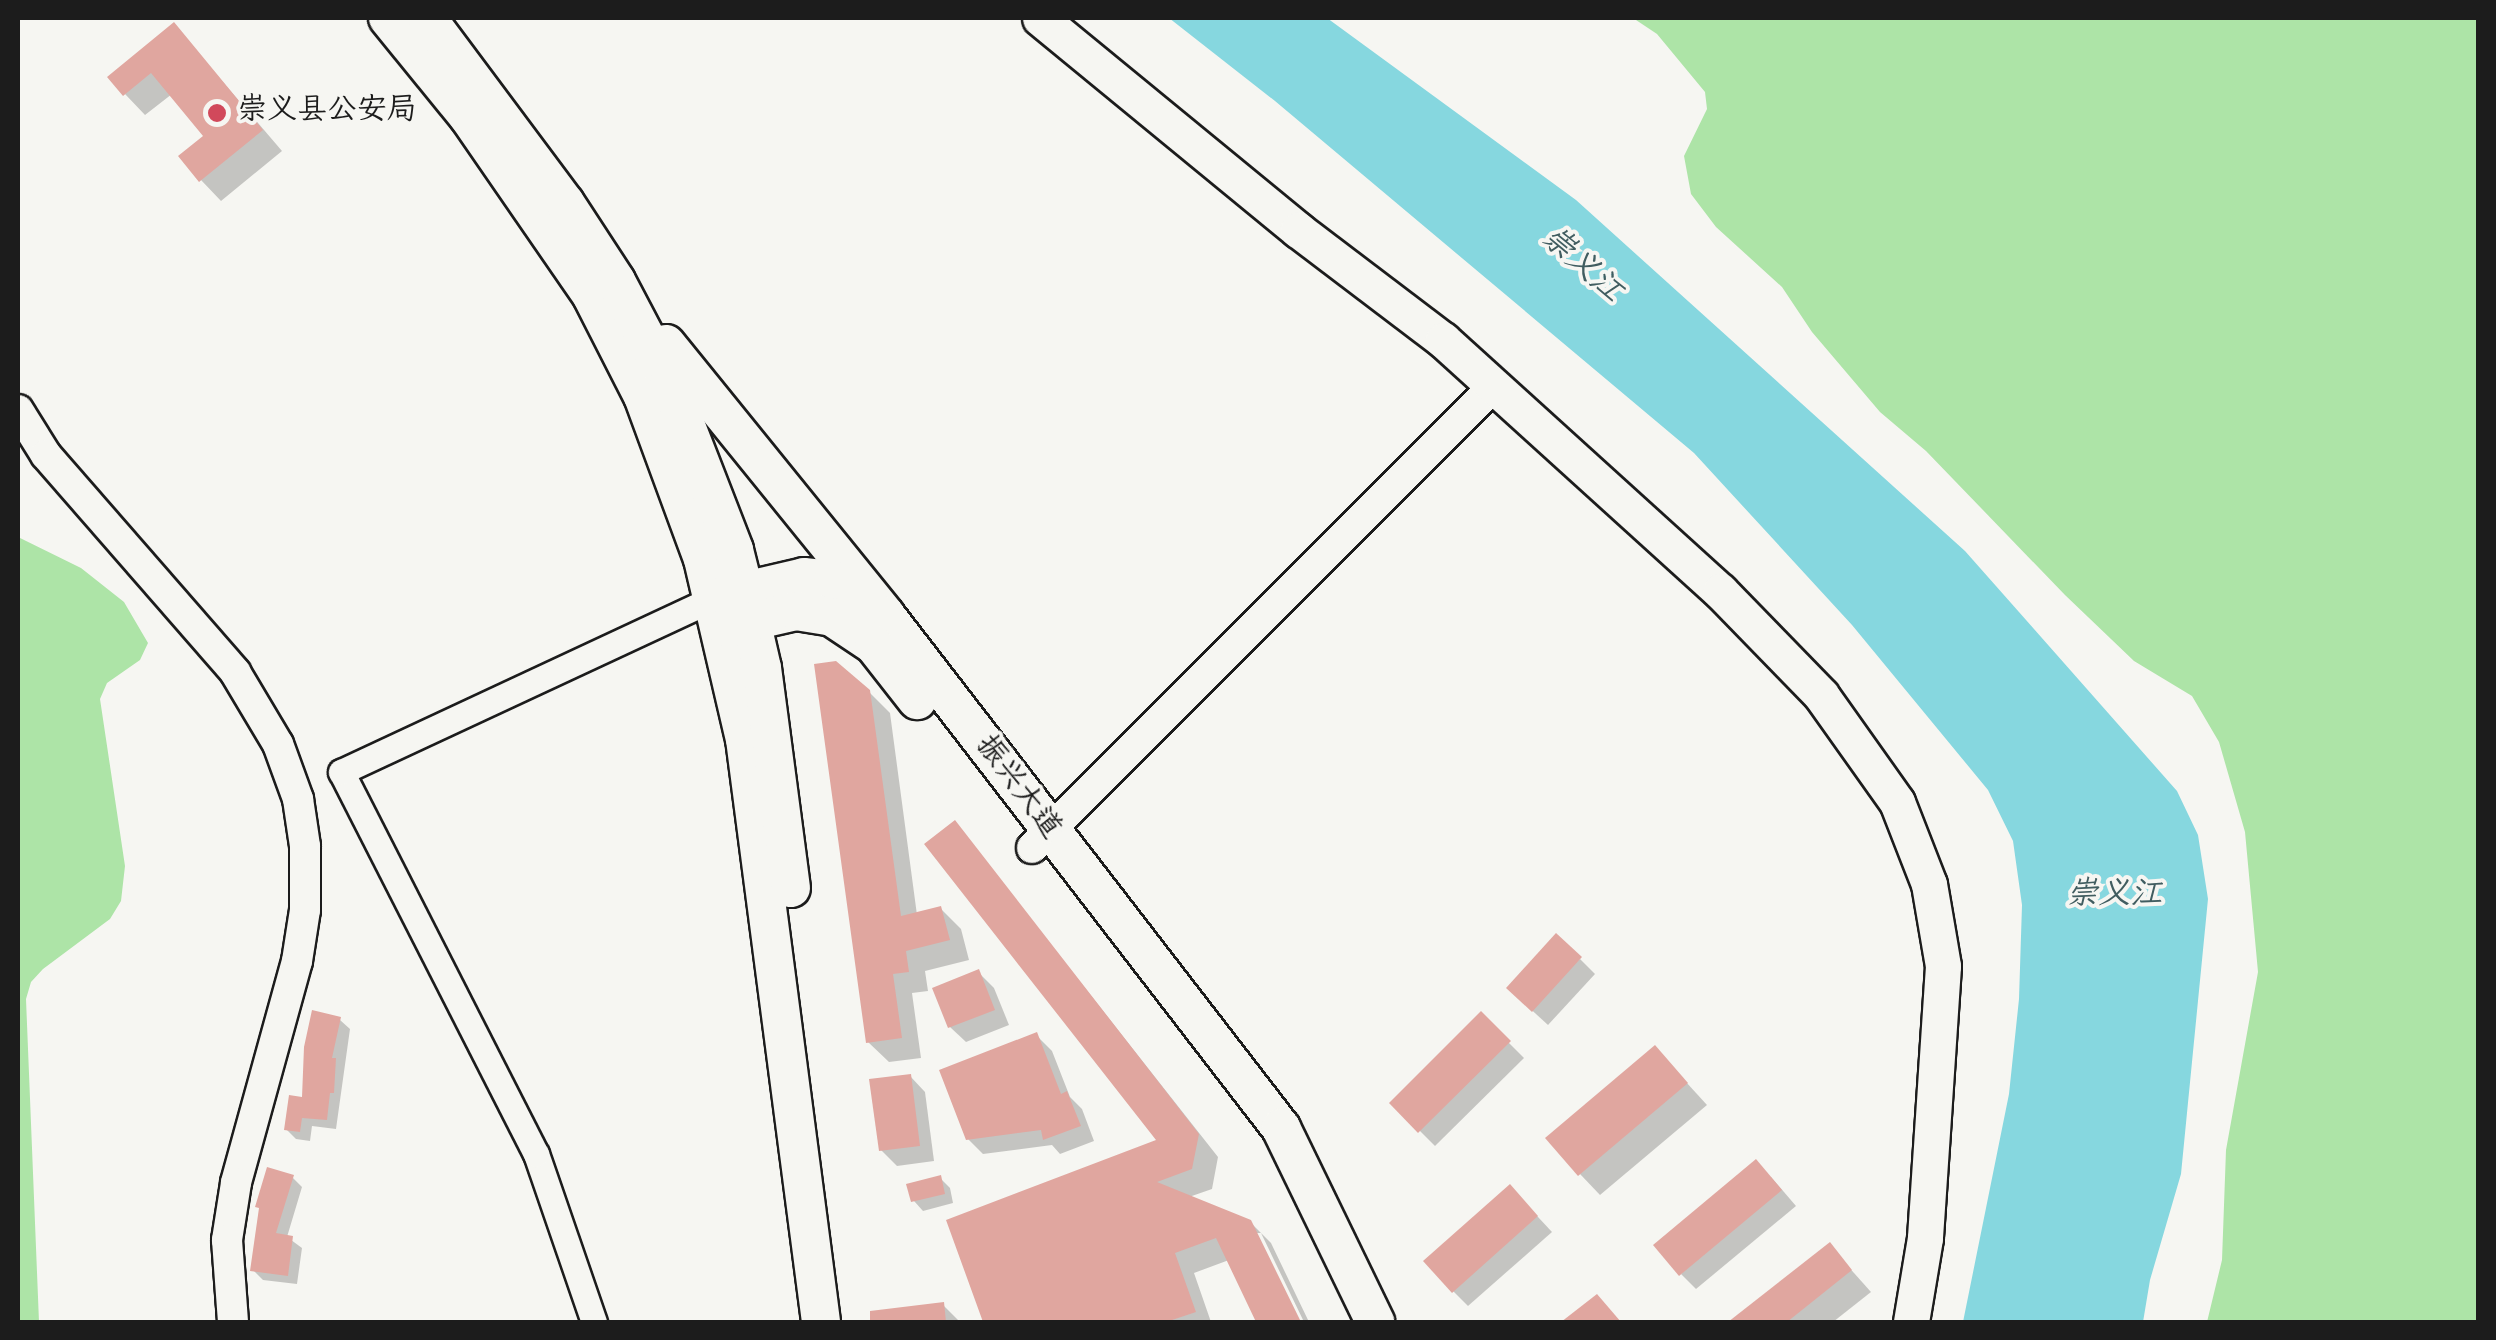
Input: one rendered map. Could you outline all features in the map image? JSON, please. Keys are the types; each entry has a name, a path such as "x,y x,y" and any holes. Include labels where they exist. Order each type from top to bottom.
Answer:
{"main road":[{"path":"388,18 468,116 592,296 643,396 733,609 772,732 844,1322"},
{"path":"427,18 488,96 616,280 670,382 719,506 821,1322"},
{"path":"1040,18 1298,230 1443,340 1733,604 1822,695 1897,802 1929,884 1943,966 1924,1238 1911,1322"},
{"name":"振兴大道","path":"616,280 1264,1142 1296,1199 1352,1322"},
{"path":"733,609 814,612 880,630"},
{"name":"振兴大道","path":"1041,841 1281,1128 1375,1322"}],"street":[{"path":"1041,841 1492,388"},
{"path":"18,410 46,455 235,672 278,744 298,799 305,846 305,910 297,961 236,1183 226,1240 233,1322"},
{"path":"594,1322 536,1154 341,772 733,609"}],"green space":[{"path":"1633,18 2478,18 2478,1322 2207,1322 2222,1260 2226,1150 2258,972 2245,832 2219,742 2192,696 2134,661 2065,595 1926,451 1880,412 1812,332 1782,287 1716,227 1691,194 1684,156 1707,109 1705,92 1657,34"},
{"path":"18,537 81,568 124,602 148,643 140,660 107,683 100,699 125,866 121,901 110,919 43,969 31,982 26,999 39,1322 18,1322"}],"water":[{"name":"崇义江","path":"1169,18 1327,18 1576,200 1965,551 2177,791 2198,835 2208,899 2181,1174 2150,1280 2143,1322 1963,1322 2009,1094 2019,999 2022,905 2013,841 1988,790 1852,625 1694,453 1275,101"}],"building":[{"name":"崇义县公安局","path":"174,22 263,130 199,182 178,156 203,136 151,73 123,96 107,77"},
{"path":"836,661 870,690 901,916 941,906 950,940 906,951 909,972 893,974 902,1038 866,1043 814,664"},
{"path":"955,820 1199,1134 1192,1169 1157,1182 1251,1220 1301,1322 1256,1322 1216,1238 1175,1253 1196,1312 1166,1322 983,1322 946,1220 1156,1140 924,844"},
{"path":"1556,933 1582,957 1532,1012 1506,988"},
{"path":"979,969 995,1010 948,1028 932,988"},
{"path":"312,1010 341,1017 332,1058 336,1058 334,1093 330,1093 327,1120 302,1118 300,1132 284,1130 289,1095 302,1097 304,1047"},
{"path":"1481,1011 1511,1041 1418,1133 1389,1103"},
{"path":"1037,1032 1061,1094 1067,1091 1081,1126 1043,1140 1041,1130 966,1140 939,1070"},
{"path":"1655,1045 1688,1083 1578,1176 1545,1138"},
{"path":"911,1074 920,1146 879,1151 869,1079"},
{"path":"1756,1159 1782,1190 1679,1276 1653,1245"},
{"path":"267,1167 294,1175 276,1233 293,1236 288,1276 250,1271 259,1208 255,1207"},
{"path":"941,1175 945,1194 911,1202 906,1184"},
{"path":"1510,1184 1538,1216 1452,1293 1423,1261"},
{"path":"1830,1242 1852,1270 1787,1322 1728,1322"},
{"path":"1597,1294 1621,1322 1561,1322"},
{"path":"944,1302 946,1322 870,1322 870,1311"}],"place":[{"name":"崇义县公安局","path":"217,113"}]}
